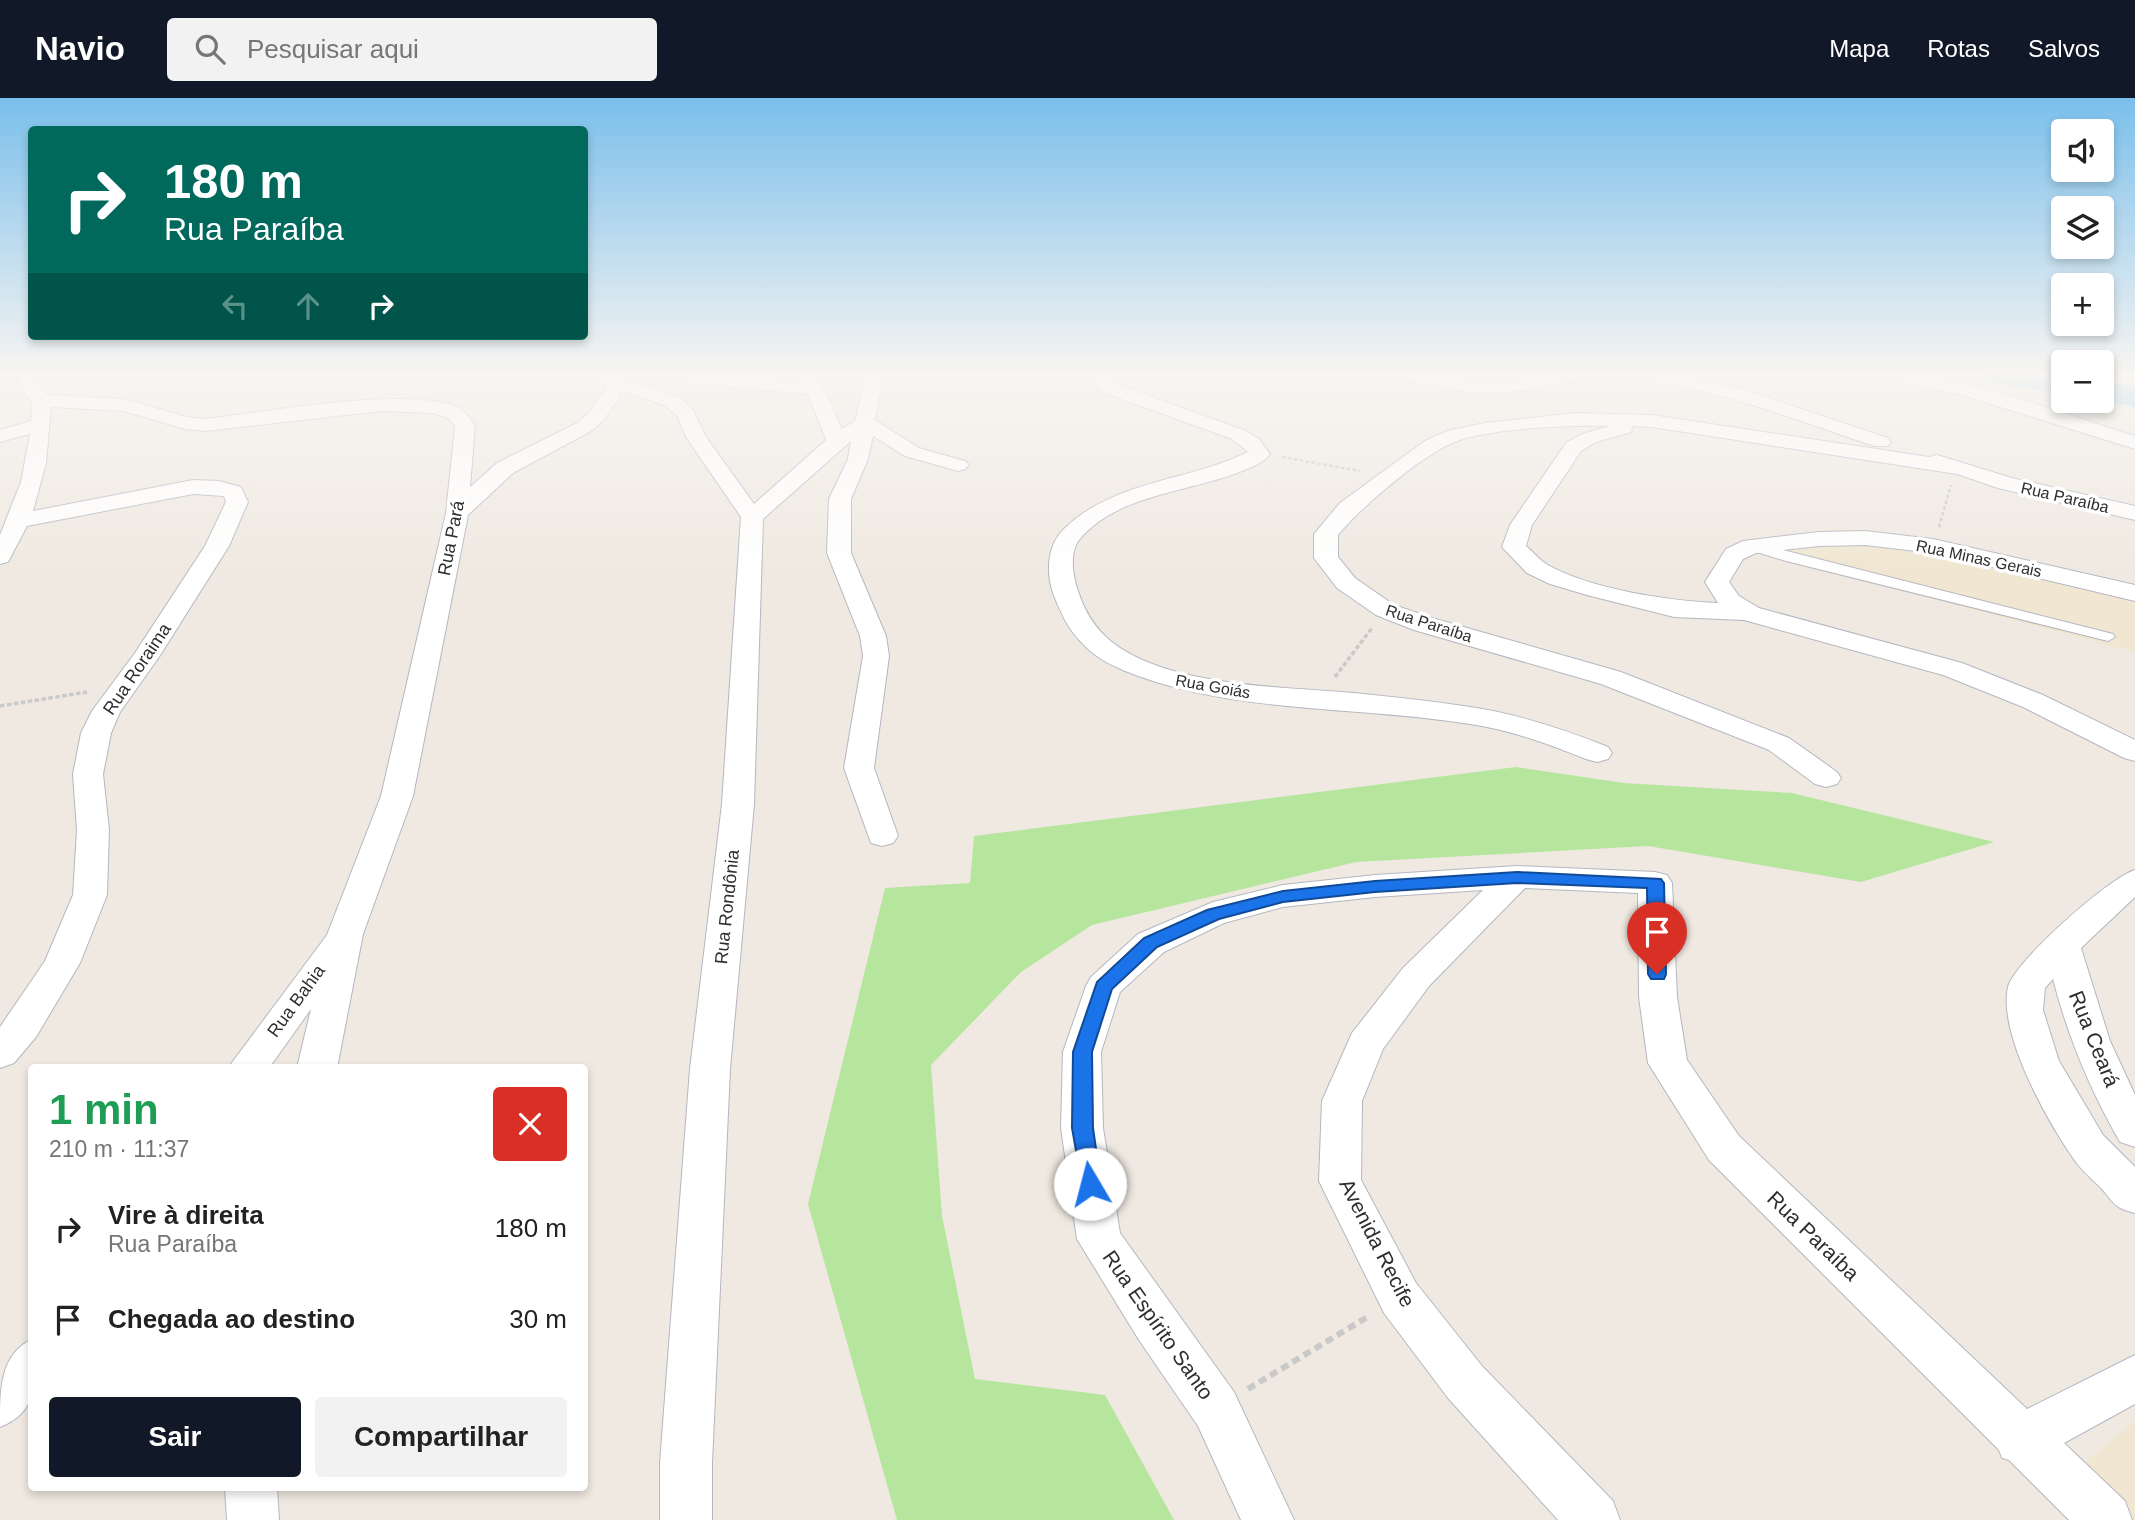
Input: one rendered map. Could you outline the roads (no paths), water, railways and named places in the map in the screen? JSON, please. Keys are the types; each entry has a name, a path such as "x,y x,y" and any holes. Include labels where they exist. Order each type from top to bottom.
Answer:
{"street":[{"path":"0,557 20,520 34,478 39,440"},
{"name":"Rua Pará","path":"318,1064 345,934 397,796 457,513 464,440"},
{"path":"457,513 505,468 557,440"},
{"path":"698,440 752,517 837,442"},
{"path":"862,440 858,459 841,499 839,553 873,636 876,656 859,768 883,836"},
{"path":"894,440 912,452 958,465"},
{"name":"Rua Goiás","path":"1248,440 1260,454 1238,467 1140,494 1098,513 1071,536 1059,556 1064,593 1075,621 1090,637 1125,661 1172,680 1222,690 1486,718 1534,729 1597,753"},
{"name":"Rua Paraíba","path":"1441,440 1432,444 1348,508 1326,534 1326,558 1346,583 1385,610 1423,624 1611,677 1779,744 1826,778"},
{"path":"1586,440 1573,447 1521,525 1514,547 1536,568 1559,579 1597,590 1674,608 1748,612 1851,643 1937,664 2000,687 2068,717 2135,752"},
{"name":"Rua Paraíba","path":"1780,440 1956,467 2006,483 2135,513"},
{"path":"1877,440 1956,467"},
{"name":"Rua Roraima","path":"0,1053 23,1027 62,963 90,895 93,830 88,774 96,733 106,711 126,685 217,545 237,502 233,492 219,488 193,487 20,520"},
{"name":"Rua Rondônia","path":"686,1520 687,1449 710,1069 738,804 752,517"},
{"name":"Rua Minas Gerais","path":"1751,546 1819,539 1865,538 1933,546 2135,593"},
{"path":"1748,612 1724,597 1717,582 1734,554 1751,546"},
{"path":"2080,581 2135,587"},
{"name":"Rua Espírito Santo","path":"1268,1520 1216,1409 1099,1239 1082,1128 1082,1052 1104,986 1151,943 1213,914 1283,897 1375,886 1517,877 1655,883"},
{"name":"Avenida Recife","path":"1517,877 1416,977 1366,1043 1342,1101 1340,1181 1400,1298 1465,1382 1594,1520"},
{"name":"Rua Paraíba","path":"1655,883 1658,997 1668,1063 1724,1148 2020,1440 2105,1520"},
{"path":"2129,890 2062,945 2027,984 2024,1010 2040,1062 2088,1147 2135,1195"},
{"name":"Rua Bahia","path":"250,1064 345,934"},
{"name":"Rua Ceará","path":"2062,945 2072,986 2093,1046 2135,1130"},
{"path":"0,1403 28,1365"},
{"path":"2020,1440 2135,1377"},
{"path":"251,1491 253,1520"}],"lane":[{"path":"1751,546 2108,637"}]}
